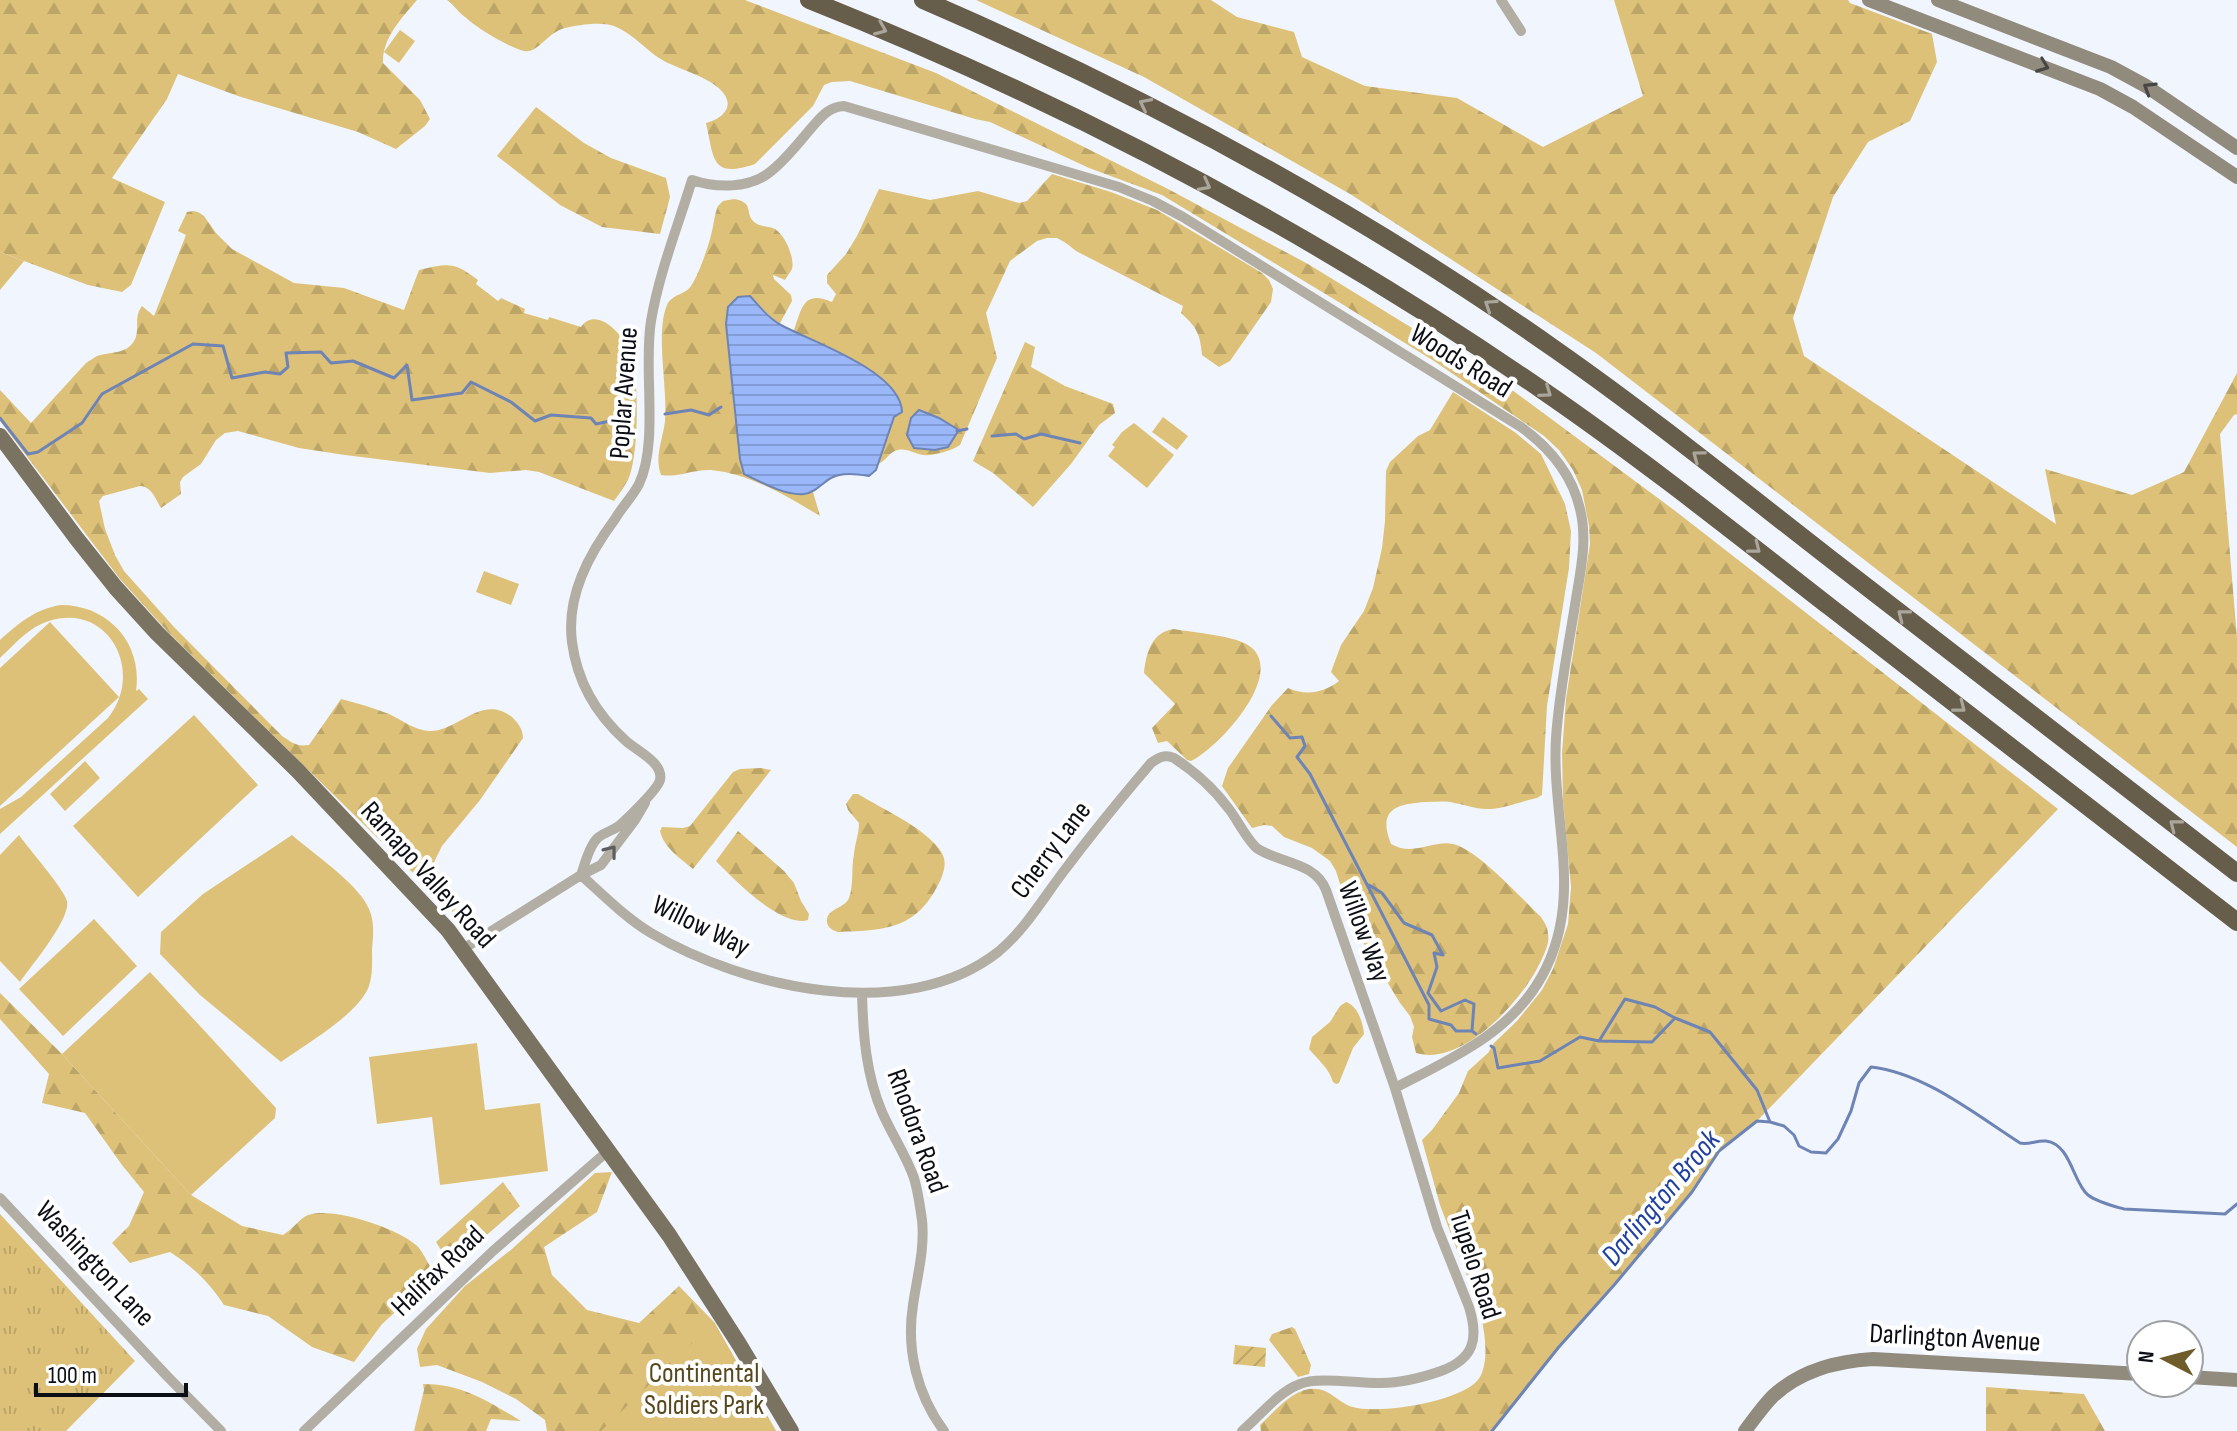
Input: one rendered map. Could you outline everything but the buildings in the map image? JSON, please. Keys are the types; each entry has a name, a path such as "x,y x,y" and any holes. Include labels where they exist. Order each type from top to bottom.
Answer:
{"highway":[{"path":"809,0 981,73 1136,149 1292,232 1438,320 1646,465 2237,922"},
{"path":"923,0 1063,64 1215,141 1375,233 1507,316 1719,472 2237,873"}],"main road":[{"path":"1869,0 2100,89 2133,107 2237,177"},
{"path":"1938,0 2111,67 2146,86 2237,148"},
{"name":"Ramapo Valley Road","path":"0,436 86,551 146,622 298,771 436,916 463,949 680,1252 791,1431"},
{"name":"Darlington Avenue","path":"1745,1431 1770,1399 1783,1388 1819,1369 1856,1360 1888,1359 2125,1373"},
{"path":"2205,1378 2237,1380"}],"street":[{"path":"1501,0 1521,31"},
{"name":"Woods Road","path":"692,180 708,185 735,185 770,173 826,112 844,106 1119,187 1173,212 1314,297 1521,427 1548,448 1559,462 1581,509 1584,547 1556,737 1556,787 1565,877 1561,929 1541,978 1508,1021 1480,1042 1395,1088"},
{"name":"Poplar Avenue","path":"647,798 659,783 659,768 603,718 588,695 571,640 572,614 584,567 594,547 639,484 644,467 649,436 651,320 692,180"},
{"name":"Cherry Lane","path":"862,993 939,982 978,965 1002,949 1029,919 1107,814 1151,763 1160,757 1174,758 1199,778 1227,806 1245,831"},
{"path":"581,875 597,837 620,825 647,798"},
{"path":"463,949 601,865 640,813 647,798"},
{"name":"Willow Way","path":"1245,831 1256,848 1315,874 1323,884 1395,1088"},
{"name":"Willow Way","path":"581,875 640,926 704,959 780,984 862,993"},
{"name":"Rhodora Road","path":"862,993 867,1063 872,1084 914,1178 923,1233 910,1324 914,1369 944,1431"},
{"name":"Tupelo Road","path":"1242,1431 1298,1384 1314,1381 1379,1384 1413,1380 1456,1365 1470,1351 1473,1344 1472,1317 1437,1227 1395,1088"},
{"name":"Halifax Road","path":"304,1431 503,1242 609,1150"},
{"name":"Washington Lane","path":"0,1198 221,1431"}],"green space":[{"path":"0,0 417,0 389,37 383,63 420,100 430,119 396,149 358,132 238,96 178,74 167,99 112,178 165,202 131,285 122,292 88,285 0,252"},
{"path":"447,0 745,0 936,73 1168,189 1308,264 1508,387 1674,510 2058,809 1757,1121 1719,1151 1692,1192 1557,1348 1492,1431 1261,1431 1260,1425 1270,1415 1289,1399 1309,1389 1327,1392 1353,1407 1401,1407 1458,1393 1472,1386 1483,1369 1485,1344 1480,1310 1440,1205 1422,1140 1459,1093 1468,1071 1488,1053 1542,990 1553,969 1568,924 1571,887 1562,753 1566,699 1590,544 1582,490 1573,470 1544,436 1434,361 1162,195 1089,168 990,122 850,81 832,82 824,85 813,106 755,164 730,169 717,163 711,147 706,123 724,113 728,104 724,94 712,83 664,61 614,26 589,24 565,28 534,49 524,51 485,32"},
{"path":"976,0 1211,0 1237,17 1294,32 1302,57 1365,86 1457,98 1543,147 1643,96 1614,0 1848,0 1932,34 1937,62 1910,121 1868,142 1833,197 1793,318 1804,356 2056,524 2045,469 2132,495 2184,472 2237,373 2237,414 2220,434 2237,638 2237,847 1596,353 1350,194 1144,77"},
{"path":"400,30 415,41 399,63 384,52"},
{"path":"536,107 584,143 611,158 666,178 670,197 660,234 602,227 560,205 497,156"},
{"path":"1052,174 1157,210 1262,273 1273,289 1271,302 1230,361 1219,367 1202,355 1197,331 1181,313 1183,306 1076,251 1057,238 1037,241 1010,261 986,313 997,358 960,445 942,453 927,455 898,450 878,464 894,417 902,411 794,330 802,308 815,298 832,302 836,294 827,283 827,275 857,236 879,189 930,200 978,191 1019,203 1027,201"},
{"path":"734,199 745,203 750,217 757,224 779,232 793,264 785,280 773,275 791,295 792,301 779,325 750,296 728,307 726,324 744,474 787,492 813,492 820,516 768,487 740,476 711,470 667,476 661,475 659,468 665,421 662,330 667,305 691,286 708,247 718,206 723,201"},
{"path":"187,212 204,216 232,249 294,283 344,288 404,310 419,270 451,266 478,280 476,284 498,301 501,298 525,309 524,313 581,327 595,319 603,321 618,333 629,349 637,401 636,437 632,469 614,501 539,472 490,473 345,455 299,448 238,431 225,433 216,440 201,464 183,477 181,494 161,508 150,491 140,486 103,496 99,501 105,529 124,571 174,627 291,742 309,745 341,699 429,731 440,730 490,709 512,717 521,729 523,738 480,800 442,846 435,860 437,871 471,917 472,921 468,924 168,632 120,579 0,421 0,390 31,423 86,363 97,356 125,350 133,343 142,306 154,316 186,235 178,231"},
{"path":"0,252 24,261 0,290"},
{"path":"1025,342 1035,347 1031,367 1065,386 1113,404 1115,413 1099,425 1071,464 1033,507 993,473 973,461"},
{"path":"1453,392 1516,433 1541,454 1565,504 1571,531 1569,568 1547,706 1542,795 1493,809 1447,802 1406,804 1392,811 1386,823 1391,844 1399,848 1415,849 1445,843 1474,855 1541,917 1548,931 1547,945 1540,963 1505,1012 1471,1041 1434,1055 1416,1053 1410,1016 1353,926 1330,861 1312,848 1284,837 1272,826 1252,828 1222,786 1228,768 1272,705 1288,688 1314,692 1339,681 1331,672 1341,645 1364,611 1382,548 1386,471 1390,462 1418,436 1430,430"},
{"path":"1163,417 1188,436 1177,450 1152,432"},
{"path":"1134,423 1174,455 1147,488 1108,456 1122,432"},
{"path":"484,571 519,584 511,605 476,592"},
{"path":"61,605 94,612 119,630 134,657 136,691 139,689 148,699 0,834 0,809 21,797 108,718 119,700 123,681 115,645 104,631 89,622 70,618 49,621 23,636 0,658 0,640 35,613"},
{"path":"50,622 119,697 0,806 0,668"},
{"path":"1174,629 1237,640 1252,648 1260,661 1260,676 1244,710 1216,742 1191,761 1167,741 1158,743 1152,728 1175,704 1144,673 1148,652 1155,639"},
{"path":"194,715 258,785 138,897 73,826"},
{"path":"85,761 100,778 65,811 50,794"},
{"path":"761,768 771,770 693,869 669,848 660,831 662,827 690,826 733,772"},
{"path":"853,794 858,794 923,833 940,850 944,868 932,896 922,908 900,924 838,932 828,926 827,919 831,912 847,901 851,893 859,823 846,804"},
{"path":"738,831 794,883 809,914 808,920 784,917 771,910 716,861"},
{"path":"19,835 67,901 67,909 57,930 20,982 0,961 0,855"},
{"path":"292,835 346,880 366,903 372,921 372,968 369,986 355,1007 331,1028 281,1062 200,995 160,954 161,932 203,894"},
{"path":"94,919 137,966 63,1036 19,989"},
{"path":"150,972 276,1108 275,1118 191,1195 62,1054"},
{"path":"0,993 62,1054 191,1195 242,1226 283,1235 308,1215 319,1213 348,1216 380,1226 407,1238 420,1250 430,1266 423,1287 382,1324 354,1362 312,1347 268,1316 224,1305 200,1275 170,1252 130,1263 112,1243 129,1226 144,1192 85,1113 42,1103 49,1074 0,1019"},
{"path":"1346,1002 1357,1011 1364,1034 1353,1048 1336,1084 1309,1049 1312,1037 1330,1022"},
{"path":"477,1043 485,1110 540,1103 548,1171 440,1185 432,1117 377,1124 369,1057"},
{"path":"612,1172 597,1212 544,1247 552,1275 587,1310 639,1323 679,1286 714,1322 776,1431 547,1431 545,1420 516,1399 437,1365 420,1367 417,1349 426,1329 465,1286 512,1249 595,1173"},
{"path":"503,1182 520,1206 451,1266 436,1242"},
{"path":"0,1214 135,1361 66,1431 0,1431"},
{"name":"Continental Soldiers Park","path":"714,1322 776,1431 601,1431"},
{"path":"1292,1327 1311,1365 1309,1374 1298,1377 1269,1340 1272,1334"},
{"path":"1235,1345 1266,1348 1265,1367 1233,1364"},
{"path":"423,1384 462,1390 521,1421 491,1419 486,1431 414,1431"},
{"path":"1986,1387 2084,1394 2105,1431 1986,1431"}],"water":[{"path":"750,296 777,322 871,371 898,397 902,412 894,417 876,470 869,476 840,475 812,492 797,494 773,488 744,474 726,324 728,307 738,297"},
{"path":"919,410 957,429 948,447 935,450 914,448 907,435 911,418"}],"waterway":[{"path":"0,418 28,454 38,452 82,423 102,394 193,344 223,346 232,378 265,372 280,374 288,367 286,353 321,352 331,363 353,361 394,378 407,365 412,400 462,393 471,382 511,402 535,421 551,415 591,418 596,424 629,417"},
{"path":"665,414 691,410 709,415 721,407"},
{"path":"957,431 967,429"},
{"path":"992,436 1016,434 1024,439 1041,434 1080,443"},
{"path":"1271,716 1290,738 1302,737 1305,746 1297,757 1310,774 1429,1005 1429,1019 1451,1025 1456,1031 1476,1034"},
{"path":"1369,885 1382,893 1404,923 1432,935 1443,955 1434,953 1437,967 1428,993 1441,1011 1465,1000 1474,1004 1472,1031"},
{"path":"1599,1041 1625,999 1655,1007 1675,1018"},
{"path":"1491,1046 1498,1068 1540,1061 1580,1037 1599,1041 1652,1042 1675,1018 1710,1032 1757,1090 1770,1122"},
{"name":"Darlington Brook","path":"1492,1431 1558,1348 1692,1192 1719,1151 1757,1121 1784,1126 1794,1135 1799,1146 1811,1152 1826,1153 1838,1139 1859,1083 1871,1067 1911,1077 1930,1086 2020,1143 2046,1141 2054,1144 2066,1156 2083,1189 2100,1202 2124,1209 2225,1214 2237,1204"}]}
